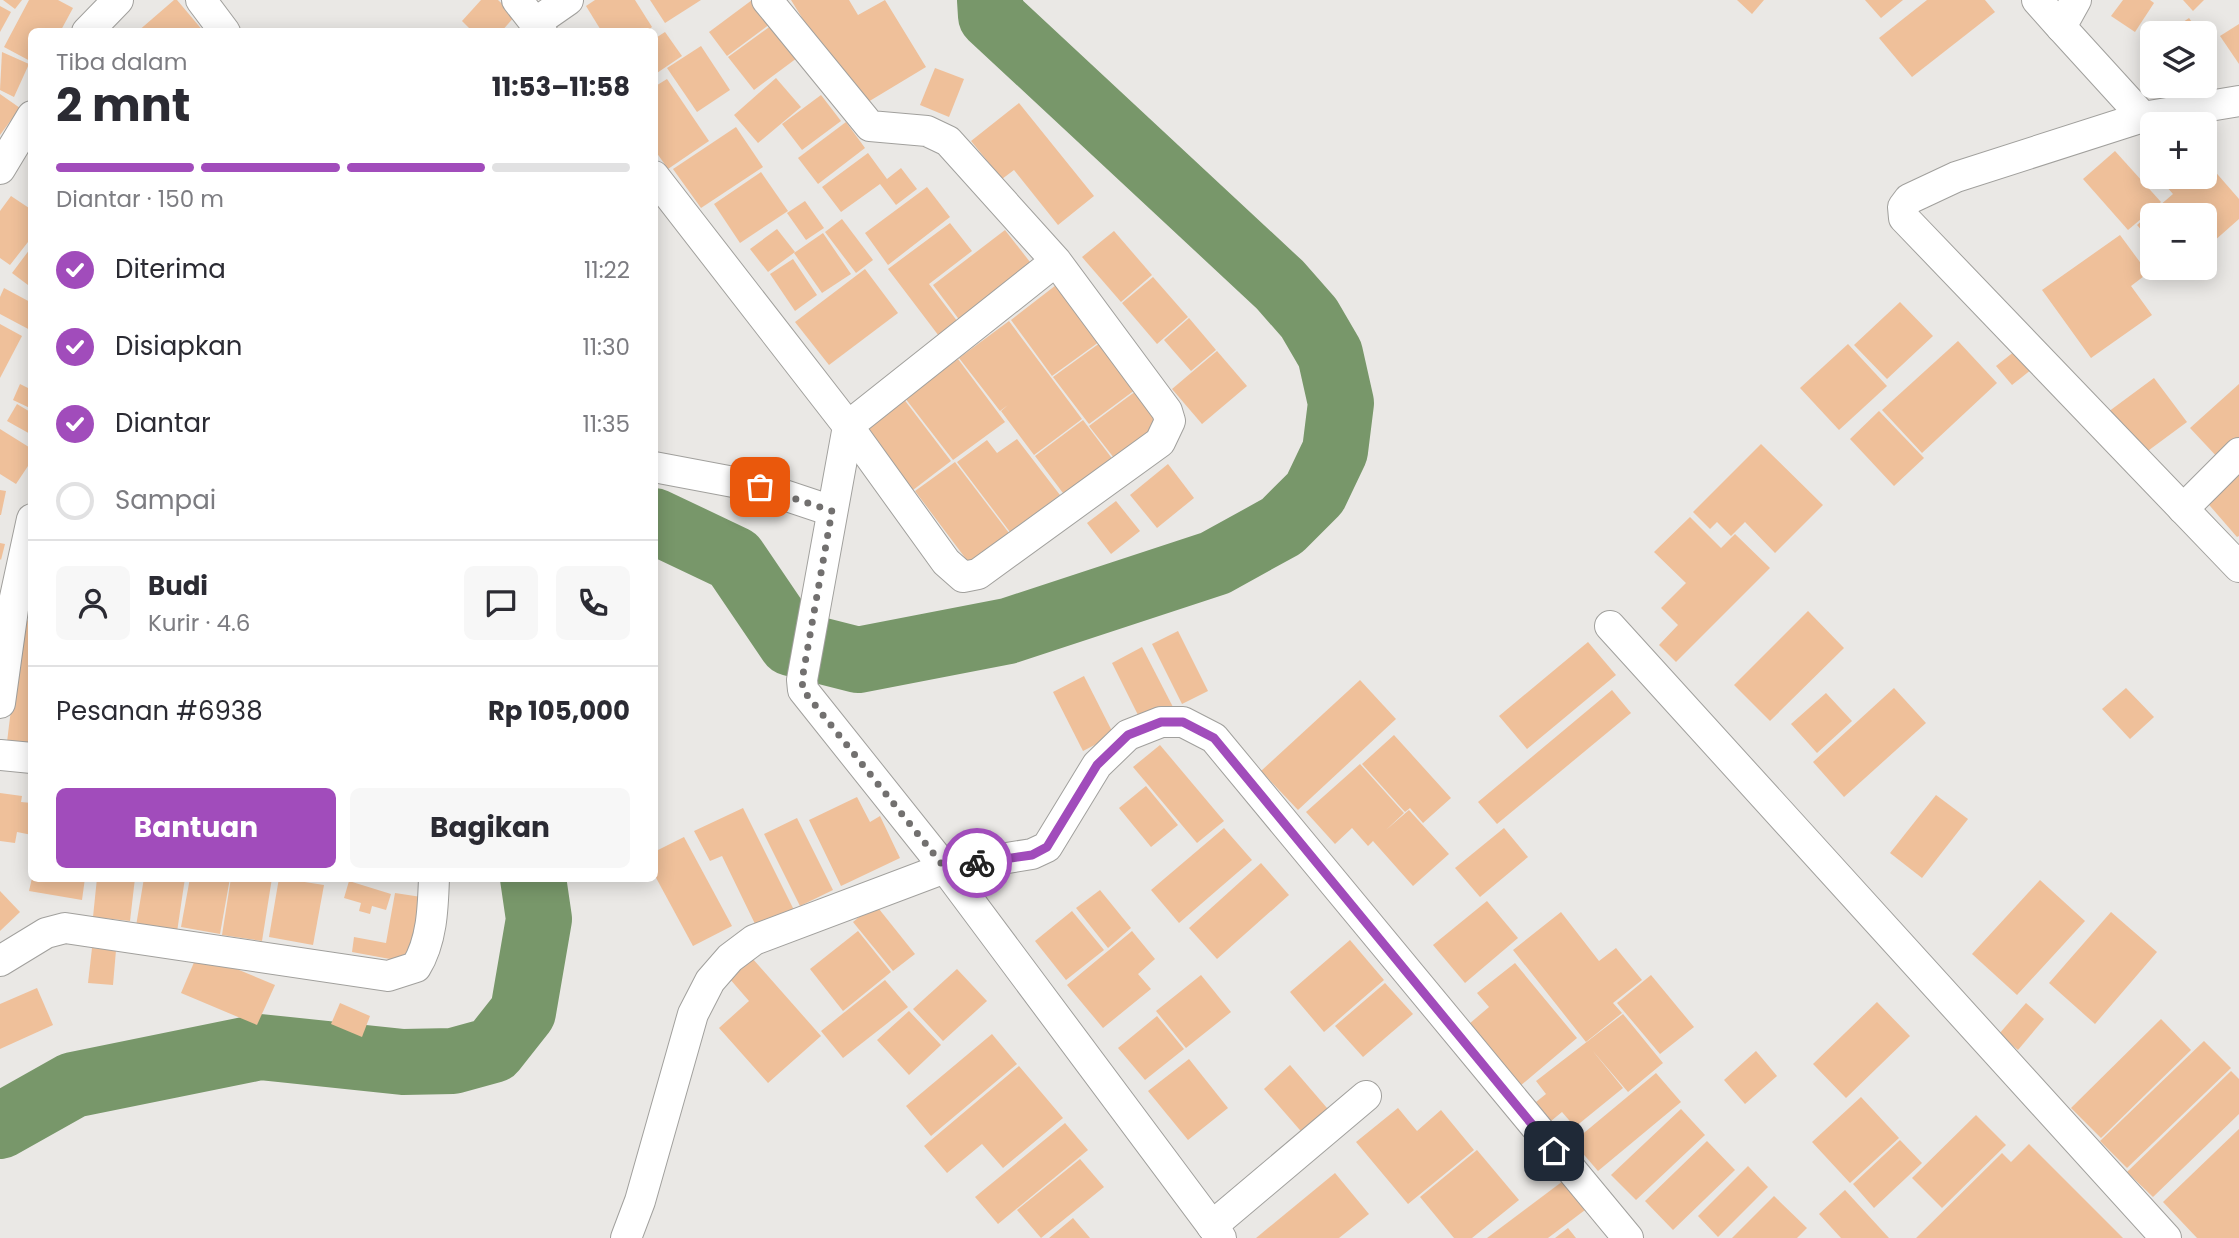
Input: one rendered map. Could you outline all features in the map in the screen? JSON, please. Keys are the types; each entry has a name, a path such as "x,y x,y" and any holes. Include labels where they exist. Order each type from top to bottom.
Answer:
{"street":[{"path":"91,28 118,0"},
{"path":"201,0 222,28"},
{"path":"531,18 568,0"},
{"path":"658,181 848,426 946,562 962,577 978,574 1160,442 1170,421 1167,411 1056,261 948,141 927,131 870,126 767,0"},
{"path":"2037,0 2140,114"},
{"path":"2061,27 2076,0"},
{"path":"2173,112 2239,101"},
{"path":"2140,118 1956,177 1909,200 1903,207 1904,218 2239,567"},
{"path":"0,169 28,123"},
{"path":"1056,261 848,426 802,680 803,690 945,868 1216,1232 1367,1096"},
{"path":"2183,509 2239,453"},
{"path":"658,468 760,487 832,511"},
{"path":"0,703 23,604 28,557"},
{"path":"1610,626 2166,1238"},
{"path":"626,1238 640,1201 692,1014 710,981 730,958 754,940 945,868 1032,855 1047,847 1097,765 1128,735 1161,722 1183,722 1214,738 1628,1238"},
{"path":"0,755 28,758"},
{"path":"0,961 46,933 65,928 368,974 396,974 416,967 421,958 433,909 434,882"}],"building":[{"path":"3,0 22,0 15,9"},
{"path":"29,0 58,0 73,8 62,28 28,28 28,60 4,47"},
{"path":"177,0 201,28 142,28"},
{"path":"481,0 498,0 515,16 504,28 469,28 462,21"},
{"path":"595,0 635,0 652,27 600,28 586,6"},
{"path":"650,0 701,0 665,23"},
{"path":"752,0 770,24 727,56 709,32"},
{"path":"791,0 849,0 858,15 885,0 926,67 858,108"},
{"path":"1737,0 1764,0 1752,14"},
{"path":"1865,0 1903,0 1881,18"},
{"path":"1927,0 1985,0 1995,12 1912,77 1879,38"},
{"path":"2123,0 2150,0 2154,3 2135,32 2111,16"},
{"path":"2183,0 2204,0 2193,11"},
{"path":"0,6 11,12 0,32"},
{"path":"2239,24 2239,64 2220,36"},
{"path":"772,25 797,58 754,90 728,57"},
{"path":"665,32 682,56 658,72 658,36"},
{"path":"701,46 730,90 697,112 667,68"},
{"path":"2,52 28,64 14,97 0,90"},
{"path":"935,68 964,79 949,117 920,105"},
{"path":"776,78 801,107 758,143 734,115"},
{"path":"667,79 709,141 668,169 658,155 658,85"},
{"path":"0,94 20,108 0,135"},
{"path":"821,95 841,121 802,150 782,124"},
{"path":"1019,103 1094,196 1058,225 1014,170 1002,179 971,141"},
{"path":"846,122 865,148 818,184 798,158"},
{"path":"736,127 763,167 701,208 673,169"},
{"path":"2115,151 2140,179 2140,189 2149,189 2161,202 2140,203 2140,220 2128,230 2083,179"},
{"path":"868,153 887,179 901,168 917,189 896,205 880,184 841,212 822,187"},
{"path":"761,172 788,211 740,243 714,204"},
{"path":"2217,174 2239,199 2239,219 2217,238 2217,203 2163,203 2173,194 2169,189 2217,189"},
{"path":"927,187 950,217 888,265 865,233"},
{"path":"11,196 28,207 28,242 10,265 0,258 0,211"},
{"path":"805,201 824,228 806,240 787,213"},
{"path":"842,219 873,260 856,273 825,232"},
{"path":"950,223 972,251 929,284 964,330 945,344 888,269"},
{"path":"777,229 795,252 768,272 750,249"},
{"path":"1005,230 1037,271 964,326 933,285"},
{"path":"1114,231 1152,275 1121,302 1082,257"},
{"path":"823,233 851,274 822,293 794,253"},
{"path":"2120,235 2140,262 2140,279 2131,286 2152,315 2091,358 2042,290"},
{"path":"28,252 28,285 12,273"},
{"path":"793,259 817,295 795,311 770,274"},
{"path":"865,269 898,313 829,365 795,322"},
{"path":"1153,277 1188,317 1157,344 1122,303"},
{"path":"1060,282 1103,339 1052,376 1011,320"},
{"path":"4,288 28,301 28,329 0,314 0,297"},
{"path":"1900,302 1933,336 1887,379 1854,345"},
{"path":"1189,318 1216,350 1191,371 1164,340"},
{"path":"1009,321 1082,419 1034,455 1001,411 1008,405 1000,411 959,358"},
{"path":"0,324 22,336 0,378"},
{"path":"1104,340 1139,387 1089,424 1053,377"},
{"path":"1958,341 1997,383 1922,453 1882,410"},
{"path":"1848,344 1887,386 1839,430 1800,388"},
{"path":"2020,347 2036,366 2012,385 1996,366"},
{"path":"1217,351 1247,386 1202,424 1172,389"},
{"path":"958,359 1005,422 953,460 905,398"},
{"path":"2154,378 2187,422 2141,456 2108,412"},
{"path":"20,384 28,388 28,407 13,400"},
{"path":"2239,384 2239,443 2220,460 2190,428"},
{"path":"1140,388 1164,420 1114,458 1089,426"},
{"path":"903,398 951,461 913,490 865,427"},
{"path":"17,404 28,411 28,433 7,421"},
{"path":"1879,411 1924,458 1894,486 1850,439"},
{"path":"1083,420 1114,461 1066,497 1035,456"},
{"path":"0,429 28,446 28,466 16,484 0,474"},
{"path":"1017,439 1060,495 1010,532 957,462 987,440 997,453"},
{"path":"1761,444 1823,505 1775,553 1745,522 1731,536 1717,522 1710,529 1693,512"},
{"path":"955,462 1009,533 969,563 915,491"},
{"path":"1168,464 1194,498 1157,528 1130,495"},
{"path":"2239,468 2239,536 2237,537 2204,499"},
{"path":"0,490 6,491 1,515 0,515"},
{"path":"1116,501 1140,531 1111,554 1087,523"},
{"path":"1690,517 1721,548 1735,534 1770,568 1676,662 1659,645 1678,625 1661,608 1686,583 1654,552"},
{"path":"0,543 5,544 1,560 0,559"},
{"path":"1808,611 1844,648 1770,721 1734,685"},
{"path":"22,620 28,621 28,753 6,750"},
{"path":"1178,631 1208,691 1182,704 1152,644"},
{"path":"1588,642 1616,675 1527,749 1499,716"},
{"path":"1142,647 1174,709 1143,725 1112,663"},
{"path":"1084,676 1114,735 1083,751 1053,692"},
{"path":"1360,680 1396,719 1298,810 1261,771"},
{"path":"1894,688 1926,723 1844,797 1813,762"},
{"path":"2126,688 2154,717 2130,739 2102,709"},
{"path":"1612,690 1631,713 1497,824 1478,802"},
{"path":"1826,693 1852,721 1817,753 1791,724"},
{"path":"1394,735 1451,798 1423,823 1410,808 1405,812 1362,764"},
{"path":"1160,745 1224,821 1197,843 1133,767"},
{"path":"1360,764 1404,813 1386,830 1409,810 1449,854 1413,886 1373,841 1368,846 1352,828 1335,844 1306,812"},
{"path":"1146,786 1178,825 1151,847 1119,808"},
{"path":"0,793 22,796 21,802 28,803 28,834 17,832 15,843 0,841"},
{"path":"1936,795 1968,819 1922,878 1890,853"},
{"path":"857,797 870,822 880,816 900,858 841,886 809,820"},
{"path":"743,808 794,910 757,928 722,856 710,861 694,831"},
{"path":"797,818 833,890 800,906 764,834"},
{"path":"1224,828 1252,860 1179,923 1151,890"},
{"path":"1504,828 1528,857 1480,897 1455,868"},
{"path":"684,837 732,926 693,946 658,881 658,850"},
{"path":"1261,863 1289,895 1217,959 1189,928"},
{"path":"2040,880 2085,921 2017,995 1972,954"},
{"path":"31,882 84,882 82,900 29,891"},
{"path":"97,882 135,882 130,921 93,917"},
{"path":"143,882 184,882 177,932 136,926"},
{"path":"189,882 229,882 220,934 181,927"},
{"path":"230,882 271,882 262,941 222,935"},
{"path":"278,882 324,885 313,945 269,937"},
{"path":"349,882 391,894 386,910 372,906 370,914 359,911 361,903 344,898"},
{"path":"1100,890 1131,928 1108,948 1076,908"},
{"path":"0,891 20,912 0,931"},
{"path":"395,893 428,898 417,964 352,952 354,937 386,943"},
{"path":"1487,901 1518,938 1465,983 1433,945"},
{"path":"875,904 915,954 893,971 853,922"},
{"path":"1072,911 1104,950 1066,980 1035,941"},
{"path":"1561,912 1599,961 1616,948 1642,980 1613,1003 1622,1013 1586,1042 1513,950"},
{"path":"2111,912 2157,952 2095,1024 2049,983"},
{"path":"858,931 891,972 843,1011 810,969"},
{"path":"1132,931 1155,959 1138,974 1151,989 1103,1028 1067,985"},
{"path":"1350,940 1384,980 1324,1032 1290,992"},
{"path":"92,948 116,950 113,985 88,983"},
{"path":"198,953 275,985 257,1025 181,993"},
{"path":"752,958 821,1036 768,1083 719,1028 749,1001 729,978"},
{"path":"1515,963 1577,1038 1520,1086 1469,1024 1489,1007 1477,993"},
{"path":"957,969 987,1001 943,1041 913,1009"},
{"path":"1201,975 1231,1012 1186,1048 1156,1011"},
{"path":"1651,975 1694,1027 1660,1054 1617,1003"},
{"path":"885,980 908,1007 843,1058 821,1031"},
{"path":"1385,983 1413,1014 1363,1057 1335,1026"},
{"path":"37,988 53,1025 0,1049 0,1004"},
{"path":"1877,1002 1910,1036 1846,1098 1813,1064"},
{"path":"340,1003 370,1016 362,1037 331,1024"},
{"path":"2026,1003 2044,1019 2018,1050 1999,1034"},
{"path":"909,1011 941,1045 909,1075 877,1040"},
{"path":"1623,1014 1663,1063 1628,1092 1592,1050 1623,1088 1575,1127 1562,1112 1551,1121 1536,1102 1546,1094 1536,1081"},
{"path":"1157,1016 1184,1049 1145,1080 1118,1048"},
{"path":"2161,1019 2191,1050 2101,1138 2071,1108"},
{"path":"992,1034 1017,1064 931,1136 906,1106"},
{"path":"2204,1041 2231,1068 2127,1168 2100,1141"},
{"path":"1756,1051 1777,1076 1745,1104 1724,1080"},
{"path":"1189,1059 1228,1108 1188,1140 1148,1091"},
{"path":"1290,1065 1333,1115 1306,1137 1264,1089"},
{"path":"1019,1066 1063,1118 1003,1168 982,1144 947,1173 924,1146"},
{"path":"2231,1071 2239,1079 2239,1114 2153,1197 2127,1172"},
{"path":"1656,1073 1681,1102 1598,1171 1573,1142"},
{"path":"1861,1097 1899,1138 1850,1183 1812,1142"},
{"path":"1398,1108 1417,1131 1441,1110 1474,1150 1408,1204 1356,1142"},
{"path":"1681,1109 1705,1135 1636,1200 1611,1175"},
{"path":"1976,1115 2006,1145 1942,1208 1912,1178"},
{"path":"1065,1123 1088,1150 998,1224 975,1197"},
{"path":"2239,1129 2239,1238 2197,1238 2163,1202"},
{"path":"1900,1140 1922,1163 1874,1208 1853,1184"},
{"path":"1707,1141 1735,1170 1673,1230 1645,1201"},
{"path":"2029,1144 2123,1238 1916,1238 2002,1153 2011,1162"},
{"path":"1477,1150 1519,1200 1472,1238 1454,1238 1420,1197"},
{"path":"1080,1159 1104,1187 1041,1238 1017,1210"},
{"path":"1748,1166 1768,1187 1718,1237 1698,1216"},
{"path":"1335,1173 1369,1214 1339,1238 1256,1238"},
{"path":"1563,1181 1585,1210 1548,1238 1487,1238"},
{"path":"1845,1190 1889,1238 1841,1238 1819,1214"},
{"path":"1774,1196 1807,1228 1797,1238 1732,1238"},
{"path":"1073,1218 1090,1238 1049,1238"},
{"path":"1568,1228 1576,1238 1555,1238"}],"waterway":[{"path":"658,523 734,559 791,643 858,660 1008,631 1215,563 1282,526 1315,493 1335,451 1341,403 1330,354 1309,318 1280,285 991,16 990,0"},
{"path":"0,1126 73,1085 260,1047 403,1062 453,1061 493,1050 523,1012 539,919 534,882"}],"way so far":[{"path":"760,487 832,511 820,567 802,680 803,690 945,868 977,863"}],"route":[{"path":"977,863 1032,855 1047,847 1097,765 1128,735 1161,722 1183,722 1214,738 1554,1151"}]}
